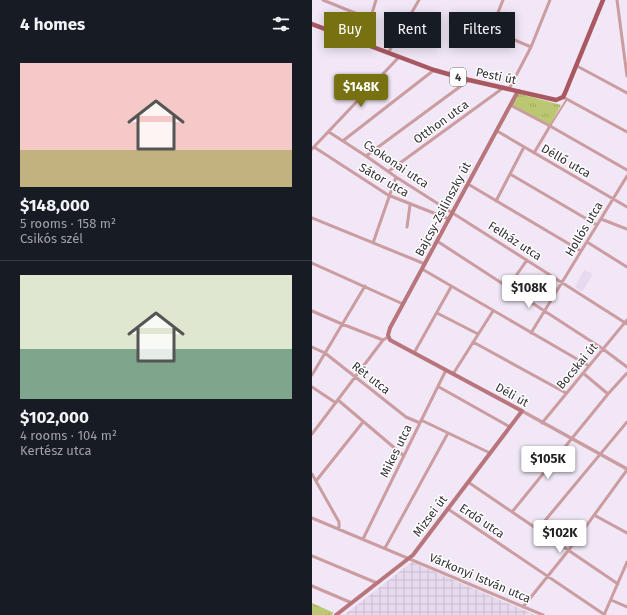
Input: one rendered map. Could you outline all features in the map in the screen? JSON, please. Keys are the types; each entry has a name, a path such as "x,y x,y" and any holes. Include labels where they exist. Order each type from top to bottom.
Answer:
{"main road":[{"path":"565,98 603,0"},
{"name":"Pesti út","path":"312,24 324,28"},
{"name":"Pesti út","path":"376,48 434,70 470,80 549,99 556,100 565,98"},
{"name":"Bajcsy-Zsilinszky út","path":"388,338 390,328 518,91"},
{"name":"Déli út","path":"388,338 522,411"},
{"name":"Mizsei út","path":"336,615 416,552 522,411"}],"street":[{"path":"323,0 353,12"},
{"path":"372,12 376,0"},
{"path":"388,53 419,0"},
{"path":"503,0 491,30 531,47"},
{"path":"509,89 531,47 550,0"},
{"path":"616,0 627,76"},
{"path":"313,148 399,57"},
{"path":"577,66 627,93"},
{"path":"344,140 434,70"},
{"path":"366,156 470,80"},
{"name":"Otthon utca","path":"389,171 503,88"},
{"path":"534,153 565,98 627,132"},
{"path":"510,105 627,170"},
{"name":"Déllő utca","path":"496,131 627,207"},
{"name":"Csokonai utca","path":"329,132 344,140 396,177 453,212"},
{"path":"496,200 524,147"},
{"name":"Sátor utca","path":"313,148 388,196 449,219"},
{"path":"510,174 597,225"},
{"name":"Hollós utca","path":"532,332 627,176"},
{"path":"373,243 388,196 396,177"},
{"path":"468,184 581,251"},
{"path":"407,227 410,205"},
{"name":"Felház utca","path":"453,212 626,322"},
{"path":"312,218 425,264"},
{"path":"601,219 627,229"},
{"path":"437,241 545,310 627,367"},
{"path":"587,242 627,267"},
{"path":"508,287 527,260"},
{"path":"312,263 403,304"},
{"path":"422,269 588,366"},
{"path":"312,375 365,286"},
{"path":"414,353 451,286"},
{"path":"312,311 383,340"},
{"path":"453,374 493,311"},
{"path":"436,313 478,334"},
{"name":"Bocskai út","path":"542,423 626,322"},
{"path":"312,434 383,340 388,338"},
{"path":"473,342 566,393"},
{"name":"Rét utca","path":"312,347 325,353 406,417 420,421 490,453"},
{"name":"Mikes utca","path":"363,539 446,370"},
{"path":"583,373 608,394"},
{"path":"512,512 608,394 627,373"},
{"path":"312,387 337,402 404,456"},
{"path":"438,387 510,427"},
{"name":"Déli út","path":"522,411 627,470"},
{"path":"316,481 363,422"},
{"path":"538,529 627,422"},
{"path":"385,548 448,433"},
{"path":"523,607 568,550 627,470"},
{"path":"312,474 339,522 339,529"},
{"path":"468,482 618,584"},
{"name":"Erdő utca","path":"448,509 605,615"},
{"path":"594,515 627,533"},
{"name":"Várkonyi István utca","path":"312,518 543,615"},
{"path":"312,556 377,583"},
{"path":"605,615 627,562"},
{"path":"312,586 352,603"},
{"path":"611,600 627,607"}],"shaded area":[{"path":"584,270 593,274 582,292 575,287"},
{"path":"412,562 535,615 344,615"}],"green space":[{"path":"517,93 561,105 550,125 510,105"},
{"path":"312,603 334,613 331,615 312,615"}]}
